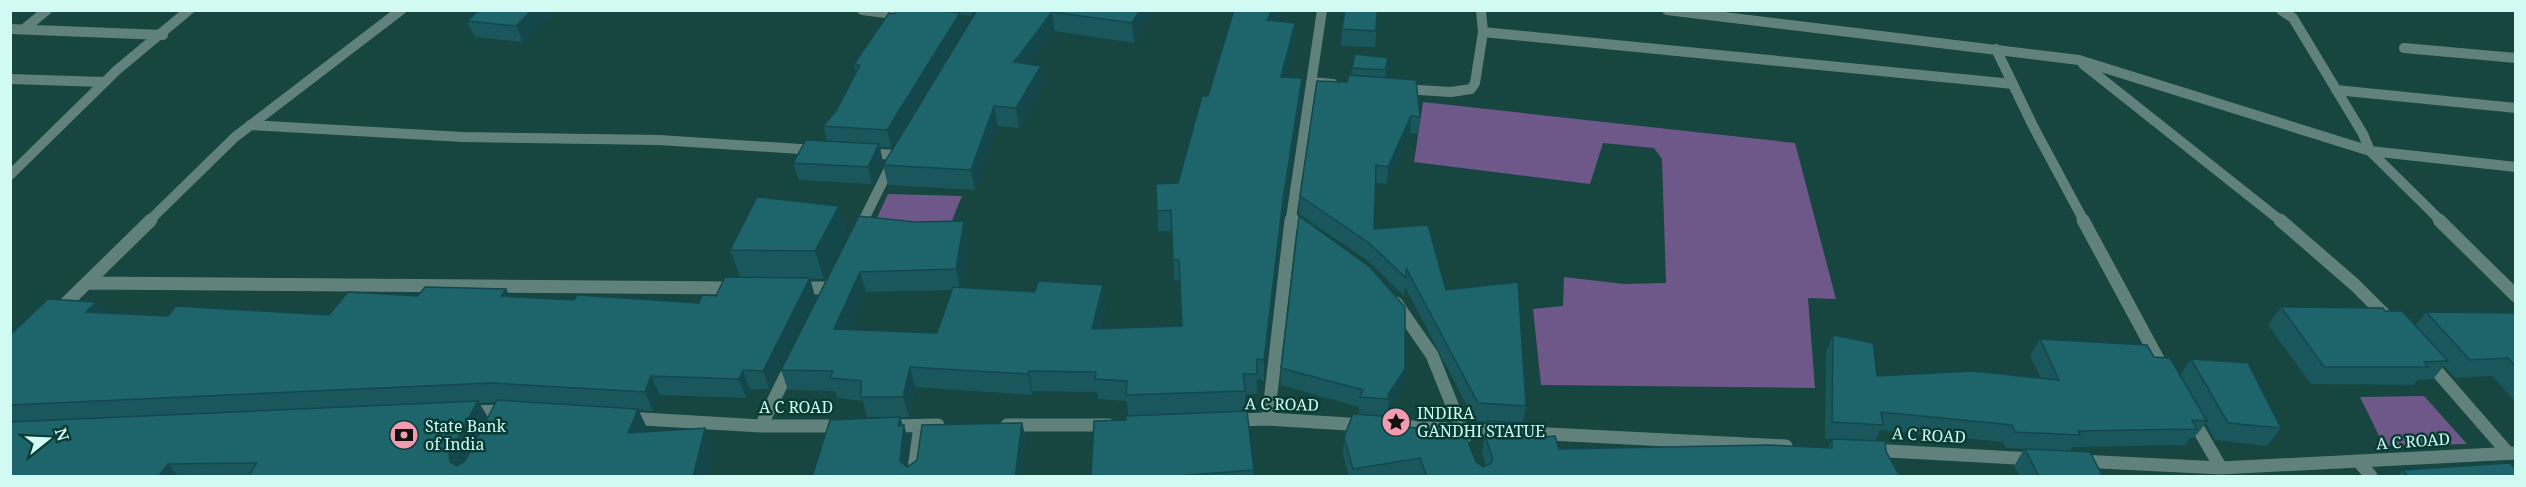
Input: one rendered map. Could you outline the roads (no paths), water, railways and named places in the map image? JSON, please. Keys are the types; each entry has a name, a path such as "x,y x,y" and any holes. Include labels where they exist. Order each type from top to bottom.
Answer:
{"street":[{"path":"24,29 47,10"},
{"path":"10,175 104,82 163,35 189,10"},
{"path":"53,316 235,137 401,10"},
{"path":"862,10 919,17"},
{"path":"1268,419 1291,218 1322,10"},
{"path":"1393,88 1451,92 1471,89 1475,83 1483,32 1481,10"},
{"path":"1667,10 2079,60 2370,152 2516,167"},
{"path":"2281,10 2293,18 2363,134 2370,152 2516,296"},
{"path":"10,29 163,35"},
{"path":"1483,32 2013,84"},
{"path":"2404,48 2516,58"},
{"path":"1996,49 2174,387"},
{"path":"2079,60 2154,124 2295,230 2349,277 2399,329"},
{"path":"10,79 104,82"},
{"path":"1311,82 1346,85"},
{"path":"2336,90 2516,108"},
{"path":"250,125 463,136 659,140 825,150"},
{"path":"850,247 903,140"},
{"path":"848,152 896,155"},
{"path":"1291,218 1320,237"},
{"path":"87,283 746,288"},
{"path":"782,288 829,288"},
{"path":"1388,292 1432,355 1470,448"},
{"path":"761,426 798,352"},
{"path":"2423,355 2512,453"},
{"path":"2185,407 2221,468"},
{"path":"493,429 502,410"},
{"path":"456,412 502,410 526,412"},
{"name":"A C ROAD","path":"608,417 761,426 852,426"},
{"name":"A C ROAD","path":"1223,421 1268,419 1806,447"},
{"path":"995,425 1121,424"},
{"path":"874,426 947,425"},
{"path":"913,477 920,426"},
{"name":"A C ROAD","path":"1853,450 2221,468 2512,453"},
{"path":"2359,462 2371,477"}],"place":[{"name":"INDIRA GANDHI STATUE","path":"1396,422"},
{"name":"State Bank of India","path":"404,435"}]}
